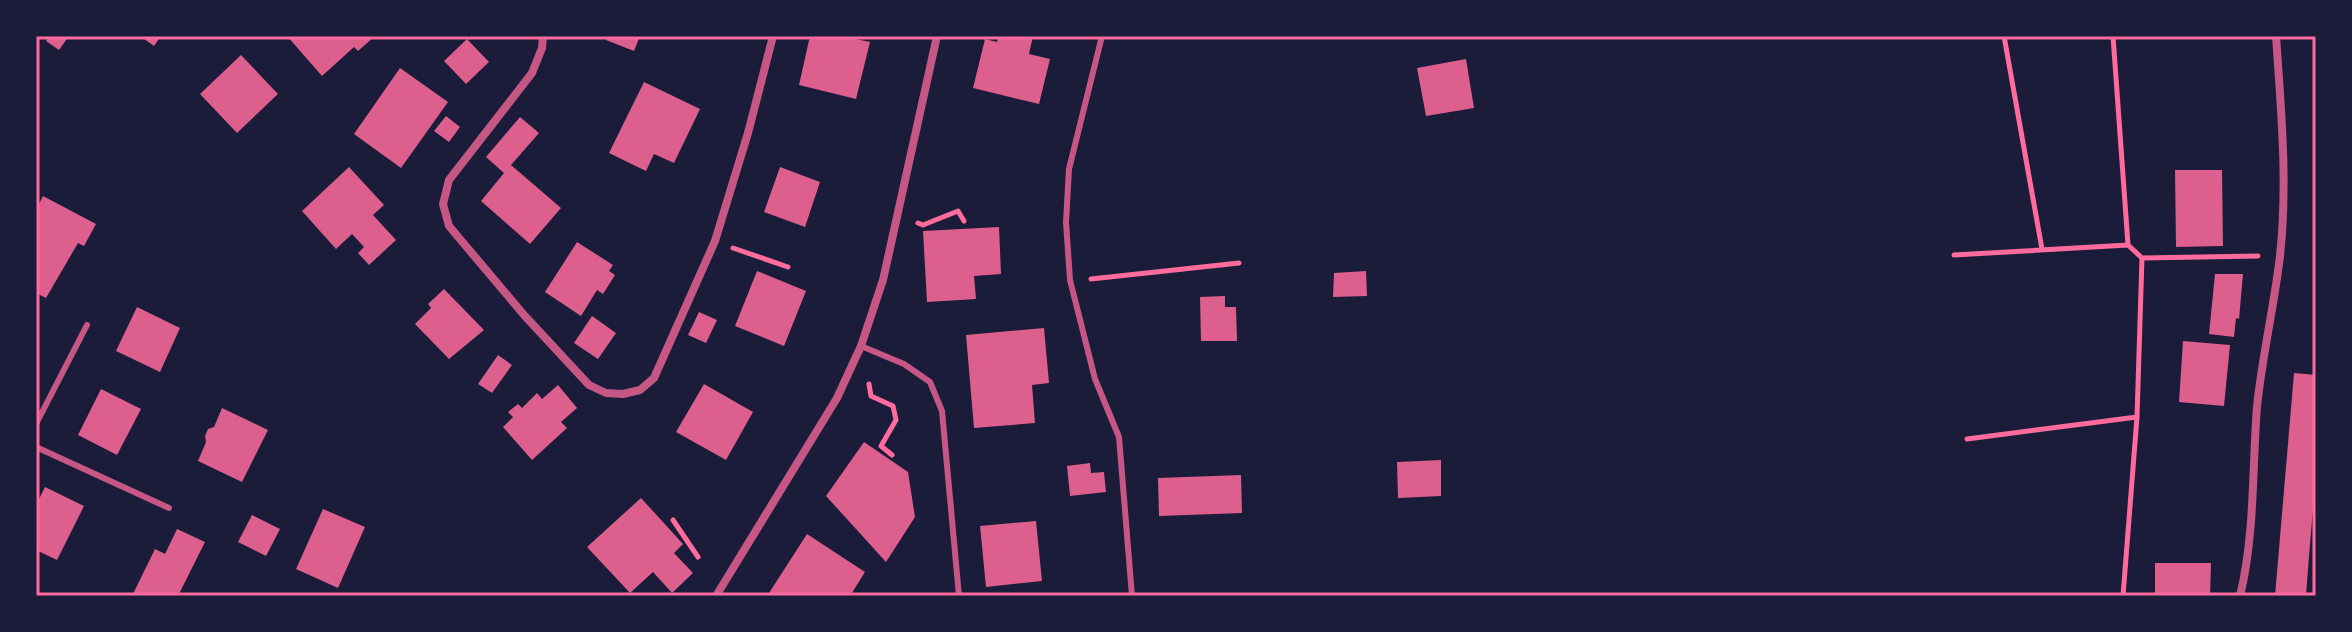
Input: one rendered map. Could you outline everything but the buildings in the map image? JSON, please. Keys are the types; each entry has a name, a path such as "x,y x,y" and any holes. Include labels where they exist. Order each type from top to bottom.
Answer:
{"street":[{"path":"543,36 542,48 532,73 449,180 443,204 449,226 524,315 589,385 606,393 623,394 640,390 654,378 715,241 773,36"},
{"path":"716,596 837,398 861,346 883,280 937,36"},
{"path":"2240,596 2249,559 2257,406 2280,255 2284,205 2276,36"}],"lane":[{"path":"1102,36 1069,169 1066,222 1070,280 1095,379 1119,437 1132,596"},
{"path":"36,424 87,325"},
{"path":"861,346 904,364 930,382 942,411 959,596"},
{"path":"36,447 169,508"}],"path":[{"path":"2004,36 2042,249"},
{"path":"2113,36 2128,245 2142,258 2280,255"},
{"path":"913,221 923,225 958,211 964,221"},
{"path":"1954,255 2128,245"},
{"path":"738,250 788,267"},
{"path":"2123,596 2137,417 2142,258"},
{"path":"1089,279 1239,263"},
{"path":"867,376 871,396 893,406 896,420 881,446 892,455"},
{"path":"1967,439 2137,417"},
{"path":"673,520 698,557"}]}
